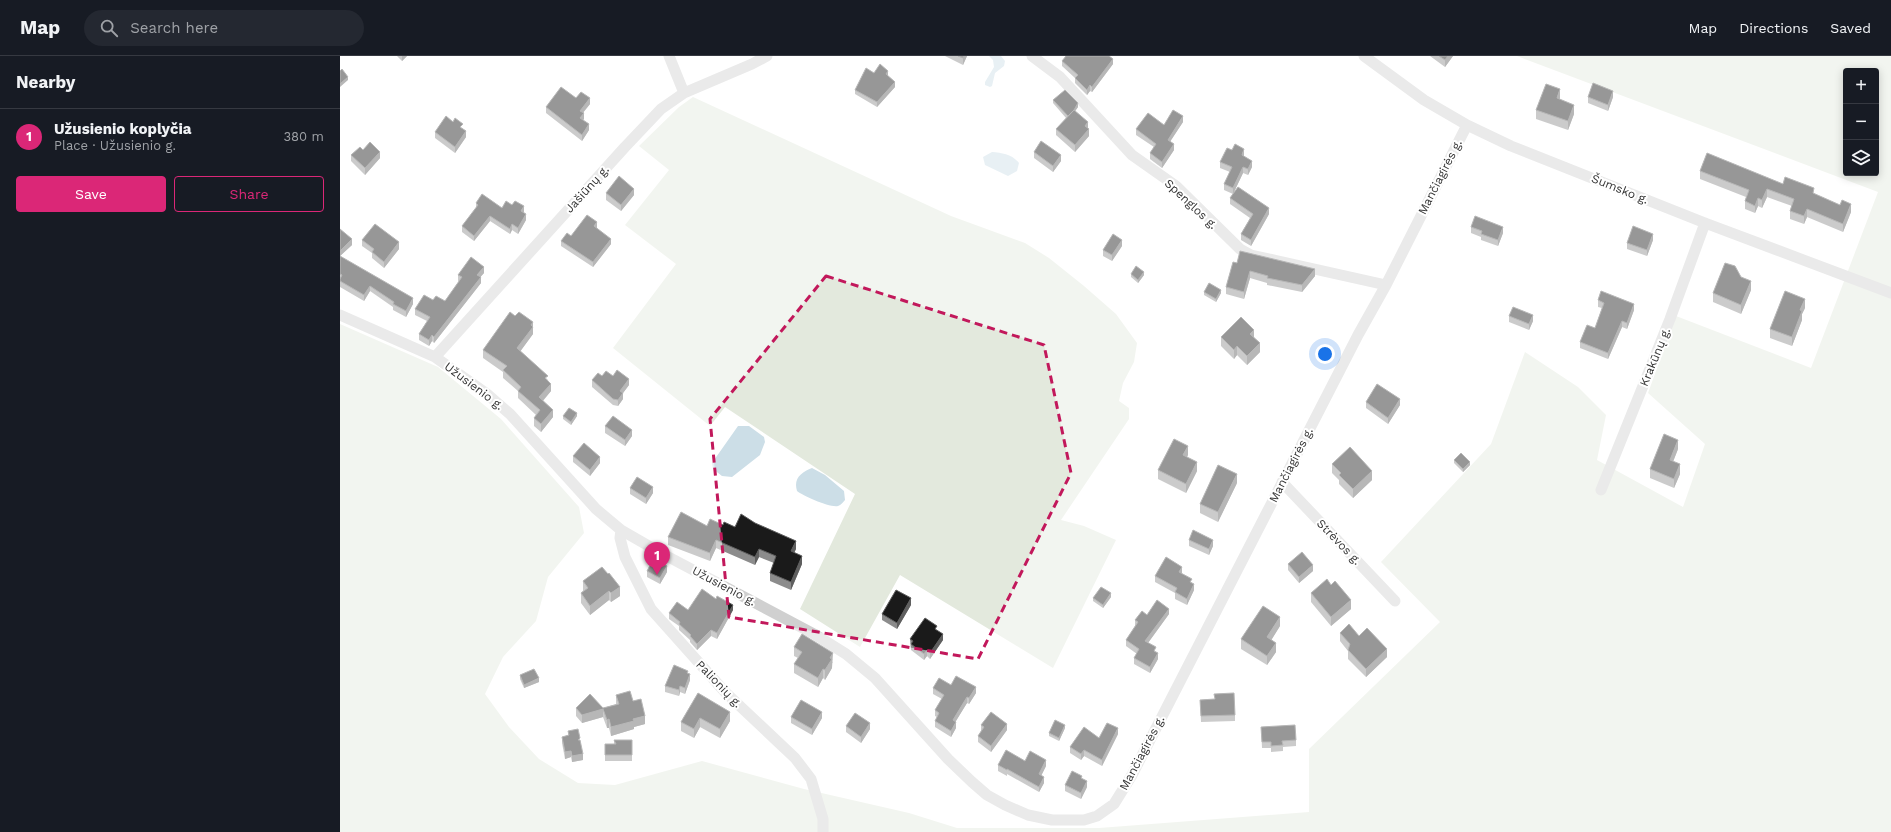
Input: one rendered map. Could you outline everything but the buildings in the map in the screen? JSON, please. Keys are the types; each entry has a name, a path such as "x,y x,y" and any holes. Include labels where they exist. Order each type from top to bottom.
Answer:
{"street":[{"path":"669,56 684,93"},
{"name":"Jašiūnų g.","path":"435,357 661,109 684,93 767,56"},
{"name":"Spenglos g.","path":"1032,56 1060,77 1132,155 1176,186 1240,250 1251,255 1386,284"},
{"name":"Šumsko g.","path":"1364,56 1424,100 1467,125 1511,146 1705,223 1891,293"},
{"name":"Mančiagirės g.","path":"1114,804 1132,775 1467,125"},
{"name":"Krakūnų g.","path":"1601,490 1670,319 1705,223"},
{"name":"Užusienio g.","path":"340,315 435,357 472,383 510,414 596,509 621,530 661,553 814,634 846,654 875,678 948,759 988,795 1005,805 1028,815 1052,820 1084,820 1097,816 1114,804"},
{"name":"Strėvos g.","path":"1282,482 1395,601"},
{"name":"Palionių g.","path":"621,530 620,538 625,557 651,609 726,692 795,758 811,779 823,819 823,832"}],"highlighted area":[{"path":"826,276 1044,345 1071,473 978,659 729,617 710,419"}],"shaded area":[{"path":"989,56 1001,56 1005,61 1004,66 995,73 992,86 990,87 985,85 985,82 994,67 993,60"},
{"path":"1517,56 1891,56 1891,832 340,832 340,324 438,367 501,419 579,507 584,533 548,577 536,621 503,657 485,694 509,727 539,759 578,783 615,785 702,761 804,789 909,813 957,828 1099,828 1309,812 1309,749 1440,622 1381,562 1491,444 1525,352 1578,387 1606,415 1597,460 1683,507 1705,444 1648,393 1676,316 1811,368 1878,192"},
{"path":"693,97 951,216 1025,243 1049,258 1116,314 1137,343 1134,362 1123,383 1119,401 1129,408 1129,419 1061,520 1084,526 1116,540 1053,668 900,575 860,647 800,609 855,494 725,407 710,426 613,348 676,264 625,225 669,170 639,146 679,107"},
{"path":"992,152 1010,156 1016,160 1019,163 1017,171 1008,176 985,165 983,157"},
{"path":"738,426 749,426 764,437 765,442 760,455 732,477 722,476 713,469 712,463"},
{"path":"812,468 825,475 844,491 845,500 840,505 834,506 823,503 797,491 797,479 805,471"}],"place":[{"name":"Užusienio koplyčia","path":"657,575"}]}
